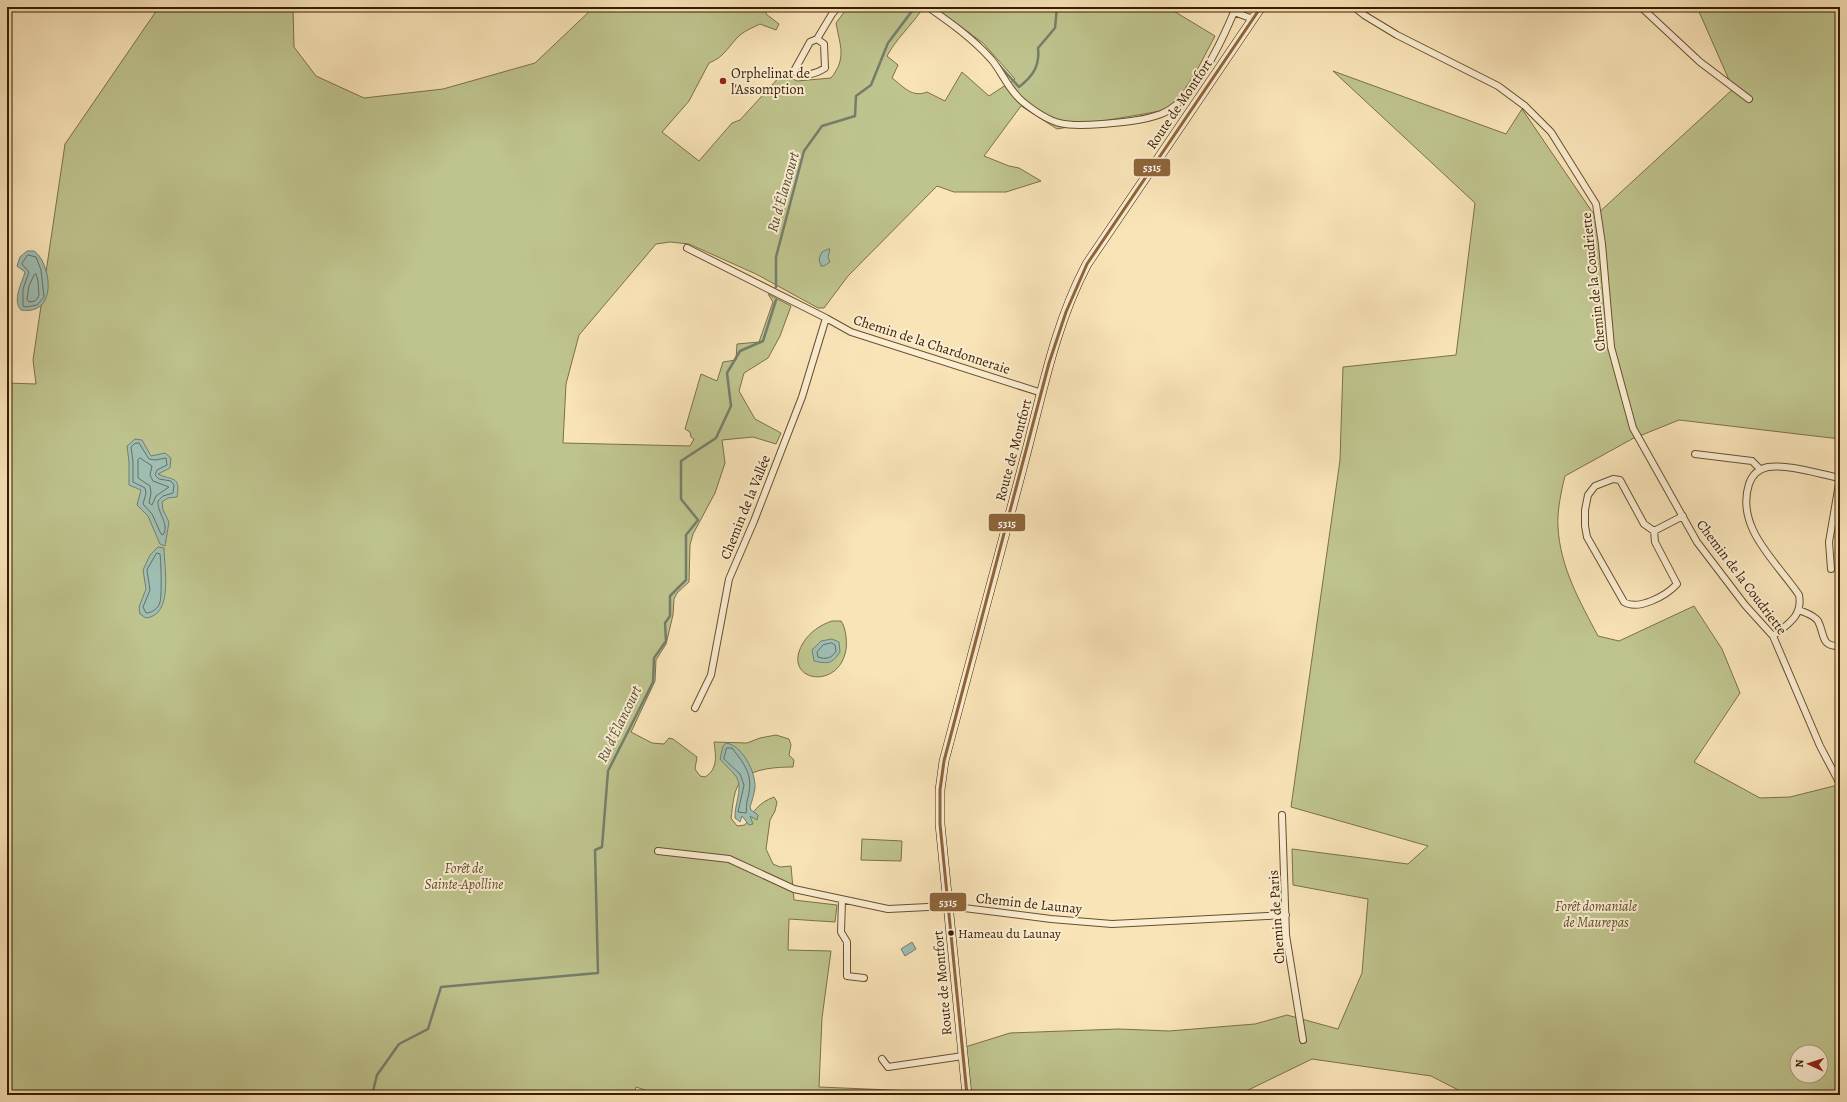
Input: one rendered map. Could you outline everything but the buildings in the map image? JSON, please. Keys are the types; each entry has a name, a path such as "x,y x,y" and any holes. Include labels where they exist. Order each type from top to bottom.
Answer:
{"street":[{"path":"817,39 824,44 824,68 817,73 797,74 794,71 796,64 810,42 817,39 838,7"},
{"path":"928,7 966,34 991,60 1004,81 1024,102 1048,120 1059,124 1130,122 1163,114 1184,98 1202,75 1234,12"},
{"path":"1230,7 1234,12 1253,19"},
{"name":"Route de Montfort","path":"967,1095 940,824 940,790 944,762 1042,393 1063,318 1074,289 1087,264 1261,7"},
{"name":"Chemin de la Coudriette","path":"1354,7 1364,15 1397,35 1498,86 1525,106 1551,132 1596,204 1602,244 1611,348 1633,428 1697,542 1745,605 1773,636 1820,746 1840,784"},
{"path":"1641,7 1700,62 1749,99"},
{"name":"Chemin de la Chardonneraie","path":"687,248 851,332 1042,393"},
{"name":"Chemin de la Vallée","path":"695,708 711,675 729,579 754,521 802,396 826,318"},
{"path":"1695,454 1752,461 1760,469"},
{"path":"1773,636 1796,616 1801,605 1799,595 1755,537 1748,519 1747,490 1751,477 1760,469 1769,467 1786,468 1840,478 1829,542 1831,569"},
{"path":"1613,479 1620,480 1644,524 1654,531 1655,542 1677,584 1661,596 1636,606 1629,605 1624,602 1610,580 1587,536 1585,510 1588,495 1595,486 1613,479"},
{"path":"1654,531 1683,516"},
{"path":"1799,610 1810,614 1818,621 1824,641 1833,647 1840,646"},
{"name":"Chemin de Paris","path":"1282,815 1286,935 1303,1040"},
{"name":"Chemin de Launay","path":"658,850 729,859 794,889 888,909 948,906 1052,919 1112,924 1286,916"},
{"path":"842,900 841,932 847,942 847,976 864,978"},
{"path":"882,1059 888,1067 963,1056"}],"green space":[{"name":"Forêt de Sainte-Apolline","path":"159,7 293,7 294,47 316,76 364,98 443,89 535,63 594,7 766,7 766,14 779,24 776,30 760,24 740,35 719,58 709,63 689,101 662,132 699,161 732,123 740,120 782,74 797,81 831,78 836,71 841,58 836,23 848,7 915,7 921,11 887,56 898,65 892,78 912,93 917,94 927,92 945,101 962,72 989,96 1015,79 983,43 934,7 1167,7 1215,36 1197,70 1172,109 1057,129 1021,106 984,156 1009,166 1019,168 1041,181 1006,192 954,192 937,186 848,276 824,308 818,308 756,274 689,244 670,242 656,244 579,335 566,384 563,443 690,446 694,439 691,437 690,432 685,429 701,374 717,381 723,362 736,360 737,344 759,342 773,302 768,294 791,306 780,336 768,358 744,373 739,391 755,419 781,433 776,444 753,437 722,440 725,463 715,493 693,534 690,545 689,582 677,593 674,599 673,615 666,644 656,660 655,681 631,732 652,743 664,744 669,738 673,739 697,757 695,769 700,776 705,777 714,766 714,742 747,743 760,738 776,735 789,739 791,745 789,755 794,760 793,767 766,769 746,776 737,788 731,818 737,826 745,825 753,812 760,805 768,799 774,797 777,802 775,811 770,820 766,849 773,864 780,867 791,866 794,900 837,905 835,922 789,919 788,950 831,951 822,1018 819,1087 915,1091 918,1095 659,1095 636,1087 634,1095 7,1095 7,383 36,384 33,360 65,144"},
{"name":"Forêt domaniale de Maurepas","path":"1697,7 1840,7 1840,439 1679,420 1632,439 1565,476 1558,515 1558,527 1563,556 1572,584 1598,636 1619,641 1694,606 1722,649 1740,693 1694,762 1760,798 1790,797 1838,785 1840,787 1840,1095 1468,1095 1431,1076 1312,1059 1238,1095 968,1095 962,1048 1010,1033 1119,1029 1169,1031 1255,1024 1287,1015 1338,1029 1362,973 1368,899 1293,885 1292,849 1408,864 1428,846 1291,807 1340,460 1343,367 1456,355 1475,203 1333,71 1506,134 1522,109 1595,216 1733,89"},
{"path":"832,621 841,621 843,624 846,641 845,654 839,666 831,673 822,677 812,676 804,672 799,666 798,656 803,643 809,635 819,627"},
{"path":"862,839 902,841 901,861 861,860"}],"water":[{"path":"830,249 828,257 830,262 824,266 821,266 819,259 822,252"},
{"path":"27,251 34,251 40,257 44,265 48,286 46,297 42,305 33,310 21,310 17,301 25,272 17,266 20,257"},
{"path":"135,439 142,440 151,456 165,453 171,458 170,468 158,474 174,480 178,485 177,497 168,498 162,502 163,510 169,522 165,546 160,544 148,516 137,505 141,490 129,485 127,446"},
{"path":"158,547 164,548 166,589 161,608 155,615 146,618 140,614 139,607 146,589 143,570 150,555"},
{"path":"832,639 839,642 840,652 835,659 826,663 814,661 812,650 821,641"},
{"path":"726,743 732,745 742,754 747,760 753,774 755,788 750,807 751,810 758,815 757,820 750,816 753,824 749,825 742,816 740,822 735,818 739,782 736,776 720,759 723,746"},
{"path":"912,942 916,949 905,956 901,949"}],"waterway":[{"name":"Ru d'Élancourt","path":"776,287 776,257 804,151 822,126 855,116 856,96 871,85 888,43 915,7"},
{"name":"Ru d'Élancourt","path":"998,64 1019,87 1024,83 1032,75 1037,65 1038,48 1055,28 1057,7"},
{"name":"Ru d'Élancourt","path":"967,32 980,44"},
{"name":"Ru d'Élancourt","path":"372,1095 377,1075 399,1044 428,1029 441,987 598,973 595,850 602,847 608,771 653,682 654,658 666,641 665,623 670,616 670,596 686,580 686,535 698,520 681,499 681,461 716,438 731,406 727,373 740,351 763,341 776,300"}],"transit line":[{"name":"5315","path":"967,1095 940,824 940,790 944,761 1049,363 1066,312 1087,264 1261,7"}],"place":[{"name":"Orphelinat de l'Assomption","path":"723,81"},
{"name":"Hameau du Launay","path":"951,933"}]}
